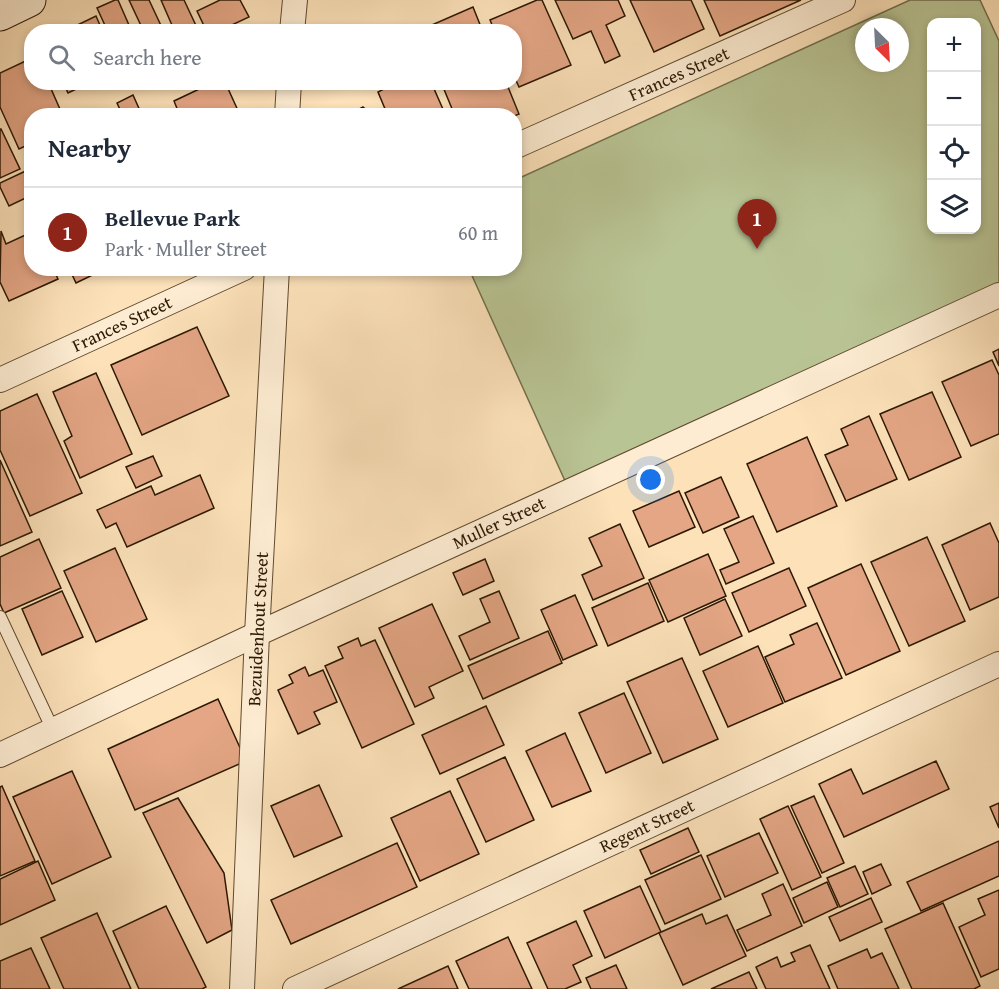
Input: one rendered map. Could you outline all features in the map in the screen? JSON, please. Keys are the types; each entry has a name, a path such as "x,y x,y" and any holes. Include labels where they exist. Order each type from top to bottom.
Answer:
{"main road":[{"path":"0,14 29,0"}],"street":[{"path":"292,24 294,0"},
{"name":"Frances Street","path":"522,143 843,0"},
{"path":"287,108 289,90"},
{"name":"Frances Street","path":"0,380 227,276"},
{"name":"Bezuidenhout Street","path":"242,989 257,634 277,276"},
{"name":"Muller Street","path":"0,755 257,634 999,295"},
{"name":"Regent Street","path":"295,989 999,664"}],"lane":[{"path":"0,617 53,730"}],"green space":[{"path":"910,0 980,0 999,41 999,286 566,483 472,276 522,276 522,177 855,25 855,72 909,72 909,18 870,18"}],"building":[{"path":"118,0 128,24 104,24 97,8"},
{"path":"129,0 149,0 160,24 140,24"},
{"path":"161,0 184,0 195,24 172,24"},
{"path":"220,0 240,0 249,17 234,24 203,24 197,11"},
{"path":"542,0 571,65 522,86 522,24 492,24 490,20"},
{"path":"555,0 618,0 625,16 606,25 620,56 605,63 591,31 573,39"},
{"path":"630,0 691,0 704,29 654,52"},
{"path":"704,0 801,0 720,36"},
{"path":"473,7 480,24 434,24"},
{"path":"96,16 100,24 80,24"},
{"path":"24,62 24,90 52,90 59,108 24,108 24,147 19,149 0,107 0,73"},
{"path":"197,90 229,90 237,108 177,108 174,101"},
{"path":"382,90 435,90 442,108 385,108 378,92"},
{"path":"444,90 509,90 517,108 452,108"},
{"path":"133,95 139,108 119,108 117,103"},
{"path":"0,129 20,169 0,178"},
{"path":"24,172 24,199 9,206 0,183"},
{"path":"1,231 6,244 24,236 24,276 57,276 58,279 9,301 0,282"},
{"path":"73,276 90,276 76,283"},
{"path":"197,327 229,396 142,435 111,365"},
{"path":"999,349 999,366 993,352"},
{"path":"992,360 999,375 999,434 971,446 942,382"},
{"path":"96,373 132,454 80,478 64,441 72,436 53,392"},
{"path":"932,392 961,457 909,480 880,414"},
{"path":"37,394 82,493 30,516 0,450 0,411"},
{"path":"869,416 897,479 846,501 825,455 848,445 841,429"},
{"path":"807,437 837,506 777,532 747,464"},
{"path":"153,456 162,476 136,488 126,467"},
{"path":"0,460 32,532 0,546"},
{"path":"200,475 214,508 127,547 116,523 106,528 97,510 151,486 155,495"},
{"path":"721,477 739,517 703,533 685,493"},
{"path":"679,491 695,527 649,547 633,511"},
{"path":"753,516 774,563 726,584 720,570 739,562 724,529"},
{"path":"990,523 999,543 999,597 970,610 942,545"},
{"path":"620,524 644,578 593,600 582,575 602,566 589,538"},
{"path":"927,537 965,621 909,646 871,562"},
{"path":"39,539 61,588 4,613 0,604 0,557"},
{"path":"115,548 147,619 96,642 64,571"},
{"path":"708,554 726,596 668,622 649,580"},
{"path":"485,559 494,581 463,595 453,573"},
{"path":"861,564 900,651 846,675 808,588"},
{"path":"789,568 806,606 749,632 732,593"},
{"path":"648,583 664,621 608,646 592,608"},
{"path":"62,591 83,637 42,655 22,609"},
{"path":"499,591 519,638 470,660 459,636 490,622 480,599"},
{"path":"575,595 597,645 563,660 541,610"},
{"path":"725,599 742,636 700,655 684,618"},
{"path":"432,604 463,671 429,687 434,698 415,707 379,628"},
{"path":"817,623 842,678 785,702 765,657 794,644 790,635"},
{"path":"548,631 562,663 483,699 468,666"},
{"path":"358,638 361,646 375,640 414,724 362,748 325,666 343,658 338,647"},
{"path":"758,646 783,703 728,727 703,671"},
{"path":"682,658 718,739 663,763 627,682"},
{"path":"305,667 309,676 323,670 337,702 314,712 320,724 298,734 278,690 293,683 289,675"},
{"path":"624,693 651,753 606,773 579,713"},
{"path":"218,699 246,761 135,810 108,749"},
{"path":"486,706 504,745 440,774 422,735"},
{"path":"565,733 591,791 552,807 526,751"},
{"path":"505,757 534,820 486,842 457,779"},
{"path":"936,761 949,789 844,837 819,784 851,769 863,794"},
{"path":"72,771 111,857 52,884 13,797"},
{"path":"319,785 342,836 294,857 271,806"},
{"path":"2,786 35,861 0,876 0,787"},
{"path":"450,791 479,854 420,881 391,818"},
{"path":"814,796 844,863 822,873 791,806"},
{"path":"178,798 224,873 232,930 207,943 143,813"},
{"path":"999,803 999,828 990,807"},
{"path":"788,806 821,877 792,890 760,819"},
{"path":"688,828 699,852 651,874 640,850"},
{"path":"759,833 778,873 725,897 707,856"},
{"path":"999,841 999,876 921,911 907,882"},
{"path":"397,843 417,887 291,944 271,900"},
{"path":"701,855 721,899 665,924 645,880"},
{"path":"38,861 55,900 0,925 0,879"},
{"path":"881,864 891,885 872,894 863,872"},
{"path":"855,866 868,894 840,907 827,878"},
{"path":"827,882 838,907 804,923 793,898"},
{"path":"783,884 802,926 747,951 737,930 771,915 762,894"},
{"path":"640,886 661,932 605,958 584,911"},
{"path":"999,890 999,969 981,977 959,927 985,915 978,899"},
{"path":"871,898 882,922 840,941 829,917"},
{"path":"943,903 980,986 974,989 912,989 885,929"},
{"path":"166,906 206,987 202,989 139,989 113,931"},
{"path":"97,913 131,989 64,989 41,938"},
{"path":"702,914 706,924 727,915 746,956 683,985 659,933"},
{"path":"576,921 592,956 573,965 581,982 565,989 548,989 527,943"},
{"path":"508,937 532,989 469,989 456,961"},
{"path":"810,945 830,989 766,989 756,967 777,957 781,967 795,961 791,953"},
{"path":"31,948 50,989 0,989 0,961"},
{"path":"867,949 871,958 882,953 899,989 838,989 828,966"},
{"path":"616,965 627,989 591,989 586,978"},
{"path":"448,966 458,989 398,989"},
{"path":"749,972 757,989 711,989"}],"place":[{"name":"Bellevue Park","path":"757,249"}]}
